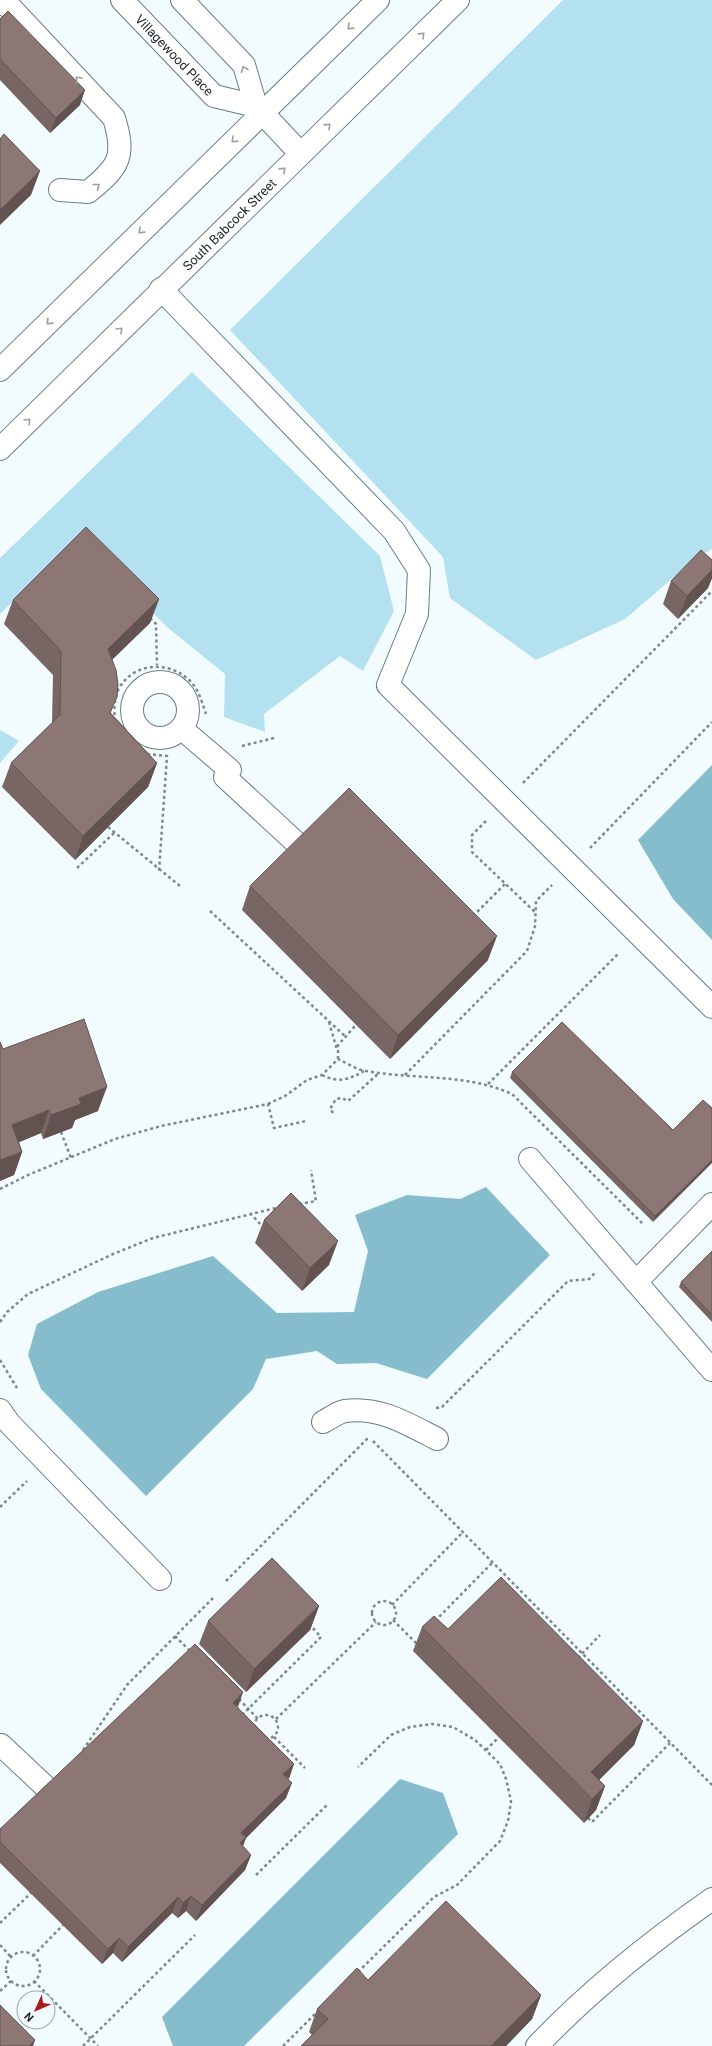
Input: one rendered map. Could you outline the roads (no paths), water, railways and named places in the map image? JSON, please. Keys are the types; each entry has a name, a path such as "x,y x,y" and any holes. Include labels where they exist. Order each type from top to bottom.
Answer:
{"main road":[{"name":"Villagewood Place","path":"122,0 214,96 259,110"},
{"path":"182,0 244,65 259,110 300,153"},
{"path":"0,370 259,110 378,0"},
{"name":"South Babcock Street","path":"0,449 161,289 458,0"},
{"path":"0,2 11,8 114,118 116,124 120,138 119,158 108,176 88,192 60,190"},
{"path":"161,289 394,531 419,570 417,614 388,685 712,1007"},
{"path":"182,729 303,849"},
{"path":"530,1159 712,1370"},
{"path":"636,1282 712,1204"},
{"path":"323,1422 344,1411 366,1411 384,1414 437,1439"},
{"path":"3,1422 160,1579"},
{"path":"1,1745 50,1791"},
{"path":"537,2046 601,1983 658,1936 712,1899"}]}
